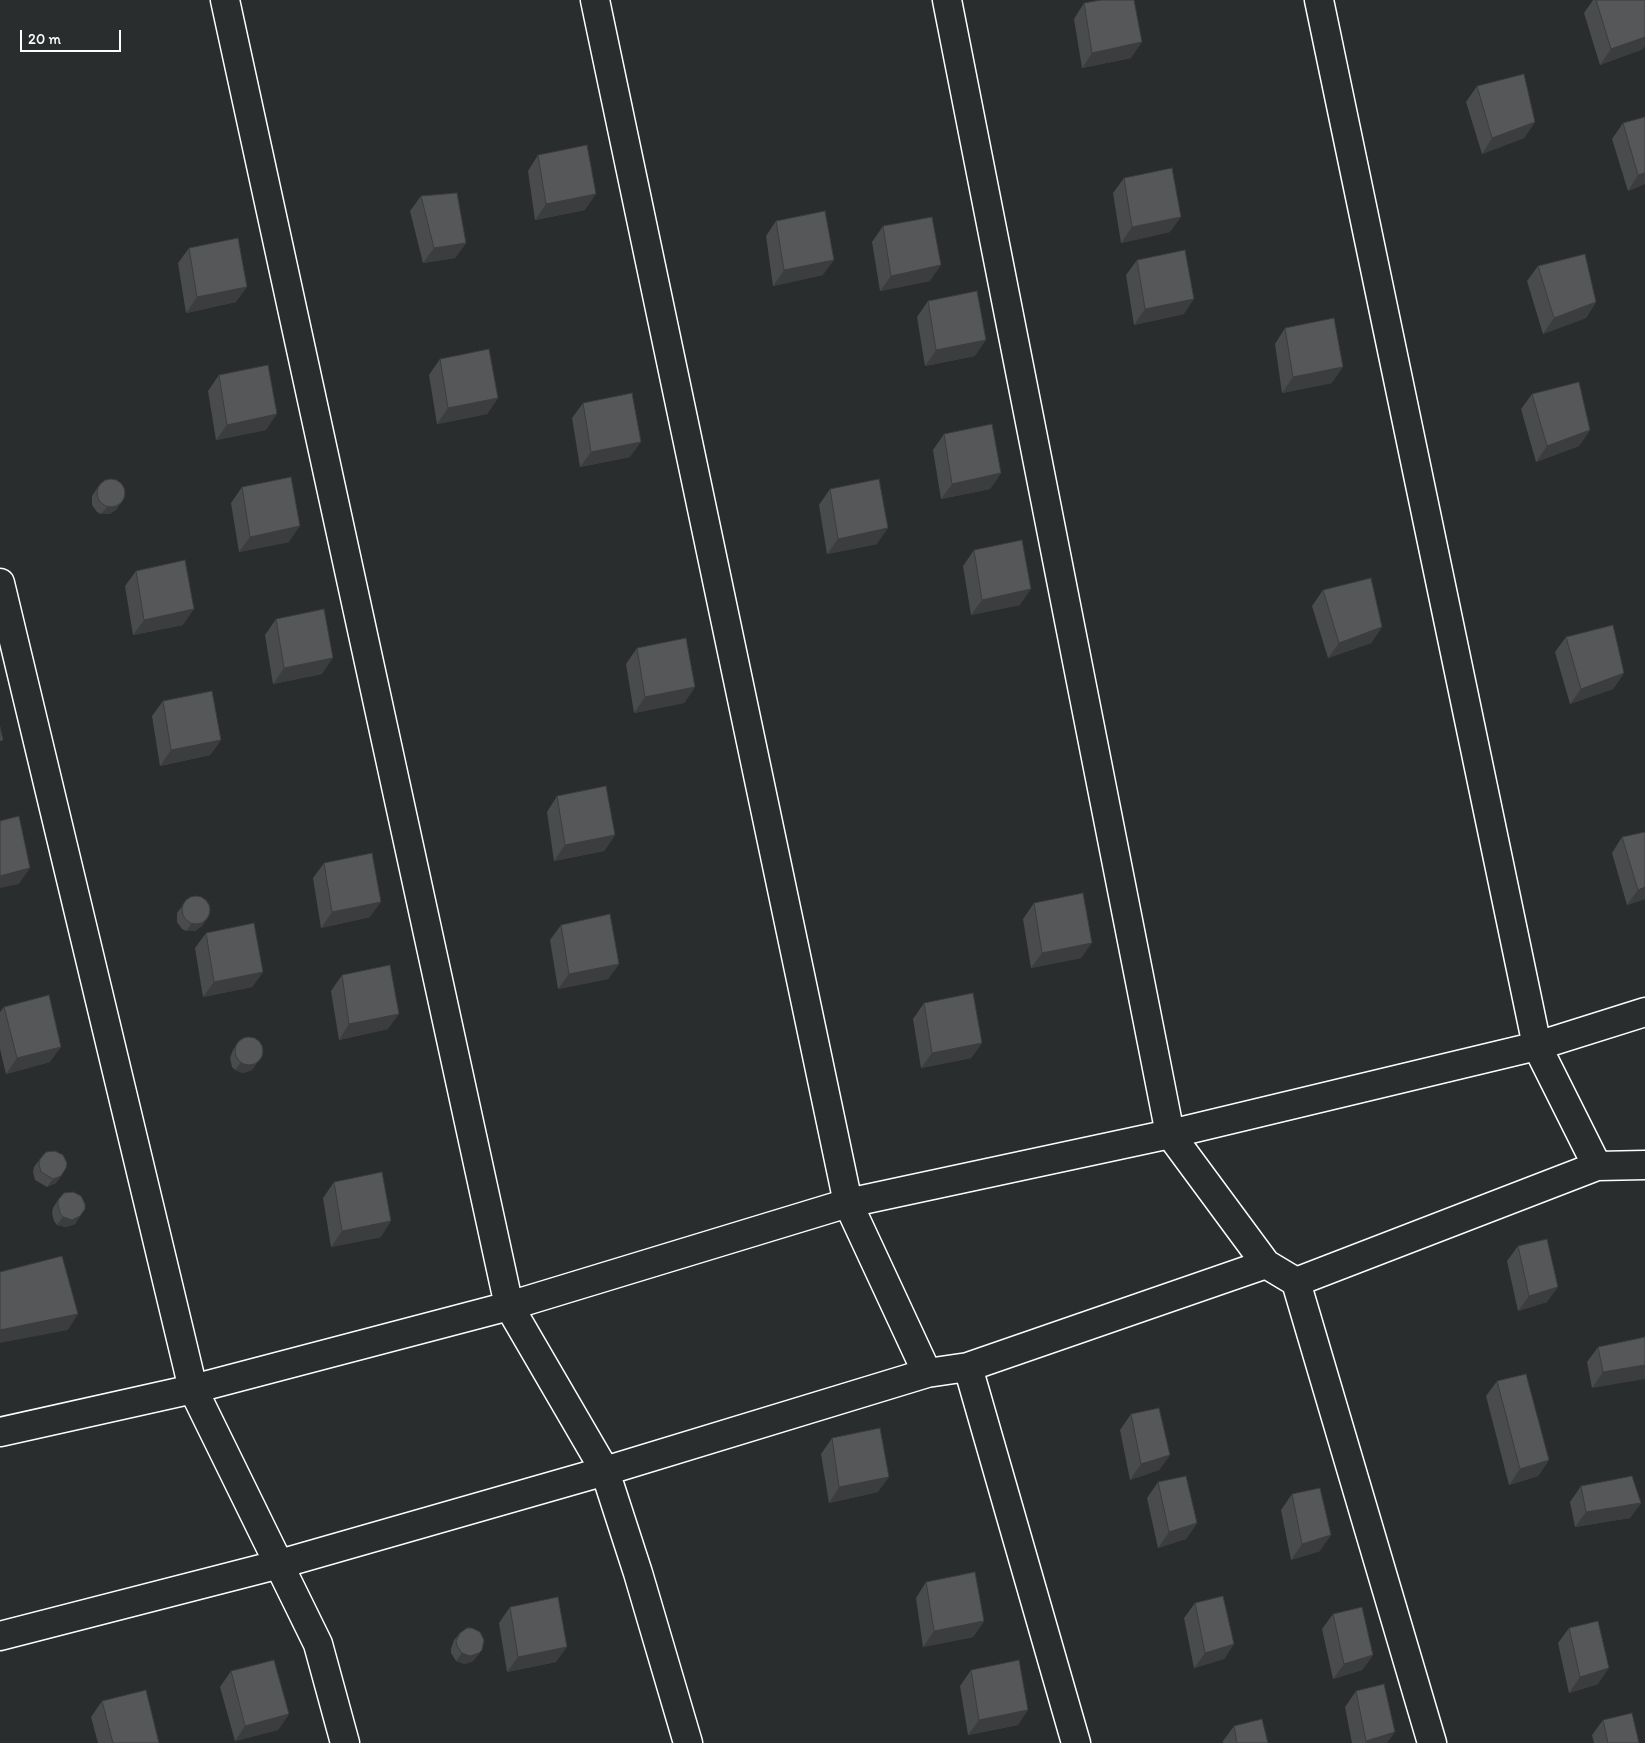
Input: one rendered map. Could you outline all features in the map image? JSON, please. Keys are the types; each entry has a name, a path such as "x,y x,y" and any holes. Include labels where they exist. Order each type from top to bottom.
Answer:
{"street":[{"path":"225,0 509,1306 605,1471 641,1582 688,1743"},
{"path":"595,0 848,1203 927,1373"},
{"path":"947,0 1170,1134 1266,1264 1296,1282 1432,1743"},
{"path":"1319,0 1537,1046 1597,1166"},
{"path":"0,584 193,1389 318,1644 344,1743"},
{"path":"0,1432 193,1389 509,1306 848,1203 1170,1134 1537,1046 1645,1012"},
{"path":"1296,1282 1597,1166 1645,1164"},
{"path":"0,1636 280,1564 605,1471 927,1373 968,1367 1266,1264"},
{"path":"968,1367 1076,1743"}],"building":[{"path":"1101,0 1134,0 1142,42 1092,53 1084,3"},
{"path":"1596,0 1645,0 1645,37 1611,49"},
{"path":"1524,74 1535,122 1492,138 1477,86"},
{"path":"1645,117 1645,173 1638,175 1623,123"},
{"path":"587,145 596,194 546,204 538,155"},
{"path":"1172,168 1181,217 1132,227 1124,178"},
{"path":"457,193 466,243 434,248 421,196"},
{"path":"825,211 834,260 784,270 776,221"},
{"path":"932,217 941,265 891,276 883,226"},
{"path":"238,238 247,287 197,297 189,248"},
{"path":"1185,250 1194,299 1145,309 1137,260"},
{"path":"1585,254 1596,302 1554,318 1538,266"},
{"path":"977,291 986,340 936,350 928,301"},
{"path":"1334,318 1343,367 1293,377 1285,328"},
{"path":"489,349 498,398 448,408 440,359"},
{"path":"268,365 277,414 227,425 219,375"},
{"path":"1579,382 1590,430 1547,446 1532,394"},
{"path":"632,393 641,442 591,452 583,403"},
{"path":"992,424 1001,473 952,484 944,434"},
{"path":"291,477 300,526 250,537 242,487"},
{"path":"111,479 121,483 125,493 121,503 111,507 101,503 97,493 101,483"},
{"path":"879,479 888,528 838,539 830,489"},
{"path":"1022,540 1031,589 982,600 974,550"},
{"path":"185,560 194,609 144,620 136,571"},
{"path":"1371,578 1382,627 1339,643 1323,590"},
{"path":"324,609 333,658 284,668 276,619"},
{"path":"1613,625 1624,673 1581,689 1566,637"},
{"path":"686,638 695,687 645,697 637,648"},
{"path":"212,691 221,740 171,750 163,701"},
{"path":"0,727 3,740 0,741"},
{"path":"606,786 615,835 565,845 557,796"},
{"path":"19,816 30,868 0,876 0,821"},
{"path":"1645,832 1645,887 1638,890 1622,837"},
{"path":"372,853 381,902 332,912 324,863"},
{"path":"1083,893 1092,943 1042,953 1034,903"},
{"path":"196,896 206,900 210,910 206,920 196,924 186,920 182,910 186,900"},
{"path":"610,914 619,964 569,974 561,925"},
{"path":"254,923 263,972 214,982 206,933"},
{"path":"390,965 399,1014 349,1024 342,975"},
{"path":"973,993 982,1043 932,1053 924,1003"},
{"path":"49,995 61,1047 17,1058 4,1007"},
{"path":"249,1037 259,1041 263,1051 259,1061 249,1065 239,1061 235,1051 239,1041"},
{"path":"55,1151 63,1155 67,1163 61,1176 53,1179 41,1172 39,1164 40,1159 46,1152"},
{"path":"382,1172 391,1221 342,1231 334,1182"},
{"path":"73,1192 81,1196 85,1209 80,1216 72,1220 63,1217 60,1213 58,1200 64,1193"},
{"path":"1547,1239 1558,1287 1529,1296 1518,1246"},
{"path":"62,1256 78,1314 0,1330 0,1272"},
{"path":"1645,1337 1645,1365 1603,1372 1598,1347"},
{"path":"1526,1374 1549,1460 1520,1469 1497,1381"},
{"path":"1159,1408 1170,1455 1141,1464 1131,1414"},
{"path":"880,1428 889,1477 839,1487 832,1438"},
{"path":"1186,1476 1197,1523 1169,1532 1158,1482"},
{"path":"1632,1476 1641,1503 1586,1512 1581,1486"},
{"path":"1320,1488 1331,1535 1302,1544 1292,1494"},
{"path":"975,1572 984,1621 934,1631 926,1582"},
{"path":"1223,1596 1234,1644 1205,1653 1195,1603"},
{"path":"558,1597 567,1647 518,1657 510,1607"},
{"path":"1362,1607 1373,1655 1344,1664 1333,1614"},
{"path":"1598,1621 1609,1668 1580,1677 1569,1628"},
{"path":"467,1628 480,1632 484,1640 482,1650 470,1656 462,1653 456,1641 460,1633"},
{"path":"274,1660 289,1714 245,1726 231,1671"},
{"path":"1019,1660 1028,1710 979,1720 971,1670"},
{"path":"1384,1684 1395,1732 1366,1741 1356,1691"},
{"path":"146,1690 159,1743 113,1743 102,1701"},
{"path":"1632,1713 1639,1743 1608,1743 1603,1720"},
{"path":"1262,1719 1268,1743 1237,1743 1234,1726"}]}
